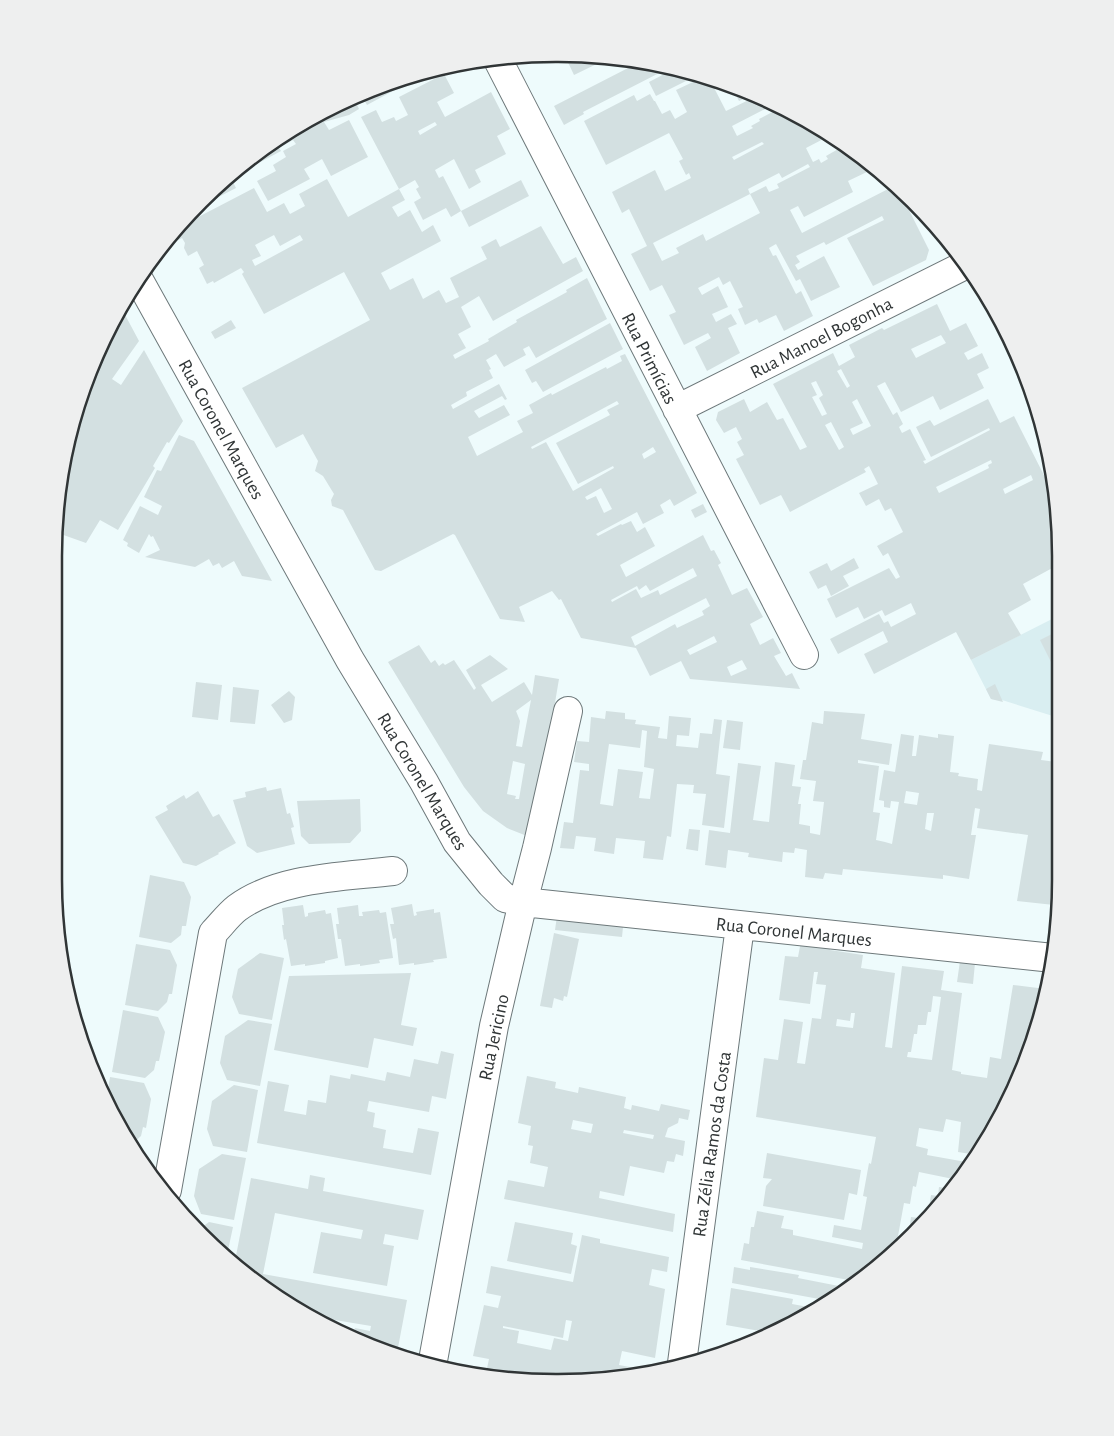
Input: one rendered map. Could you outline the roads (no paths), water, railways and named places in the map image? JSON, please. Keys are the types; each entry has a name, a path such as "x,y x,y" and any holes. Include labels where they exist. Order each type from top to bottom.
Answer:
{"street":[{"name":"Rua Primícias","path":"501,66 804,655"},
{"name":"Rua Manoel Bogonha","path":"677,409 958,268"},
{"name":"Rua Coronel Marques","path":"143,287 350,660 424,782 457,842 490,884 504,898 523,902 740,926 1045,957"},
{"name":"Rua Jericino","path":"433,1358 494,1026 523,902 538,848 568,711"},
{"path":"168,1184 213,933 237,908 277,888 303,882 393,871"},
{"name":"Rua Zélia Ramos da Costa","path":"683,1357 740,926"}]}
